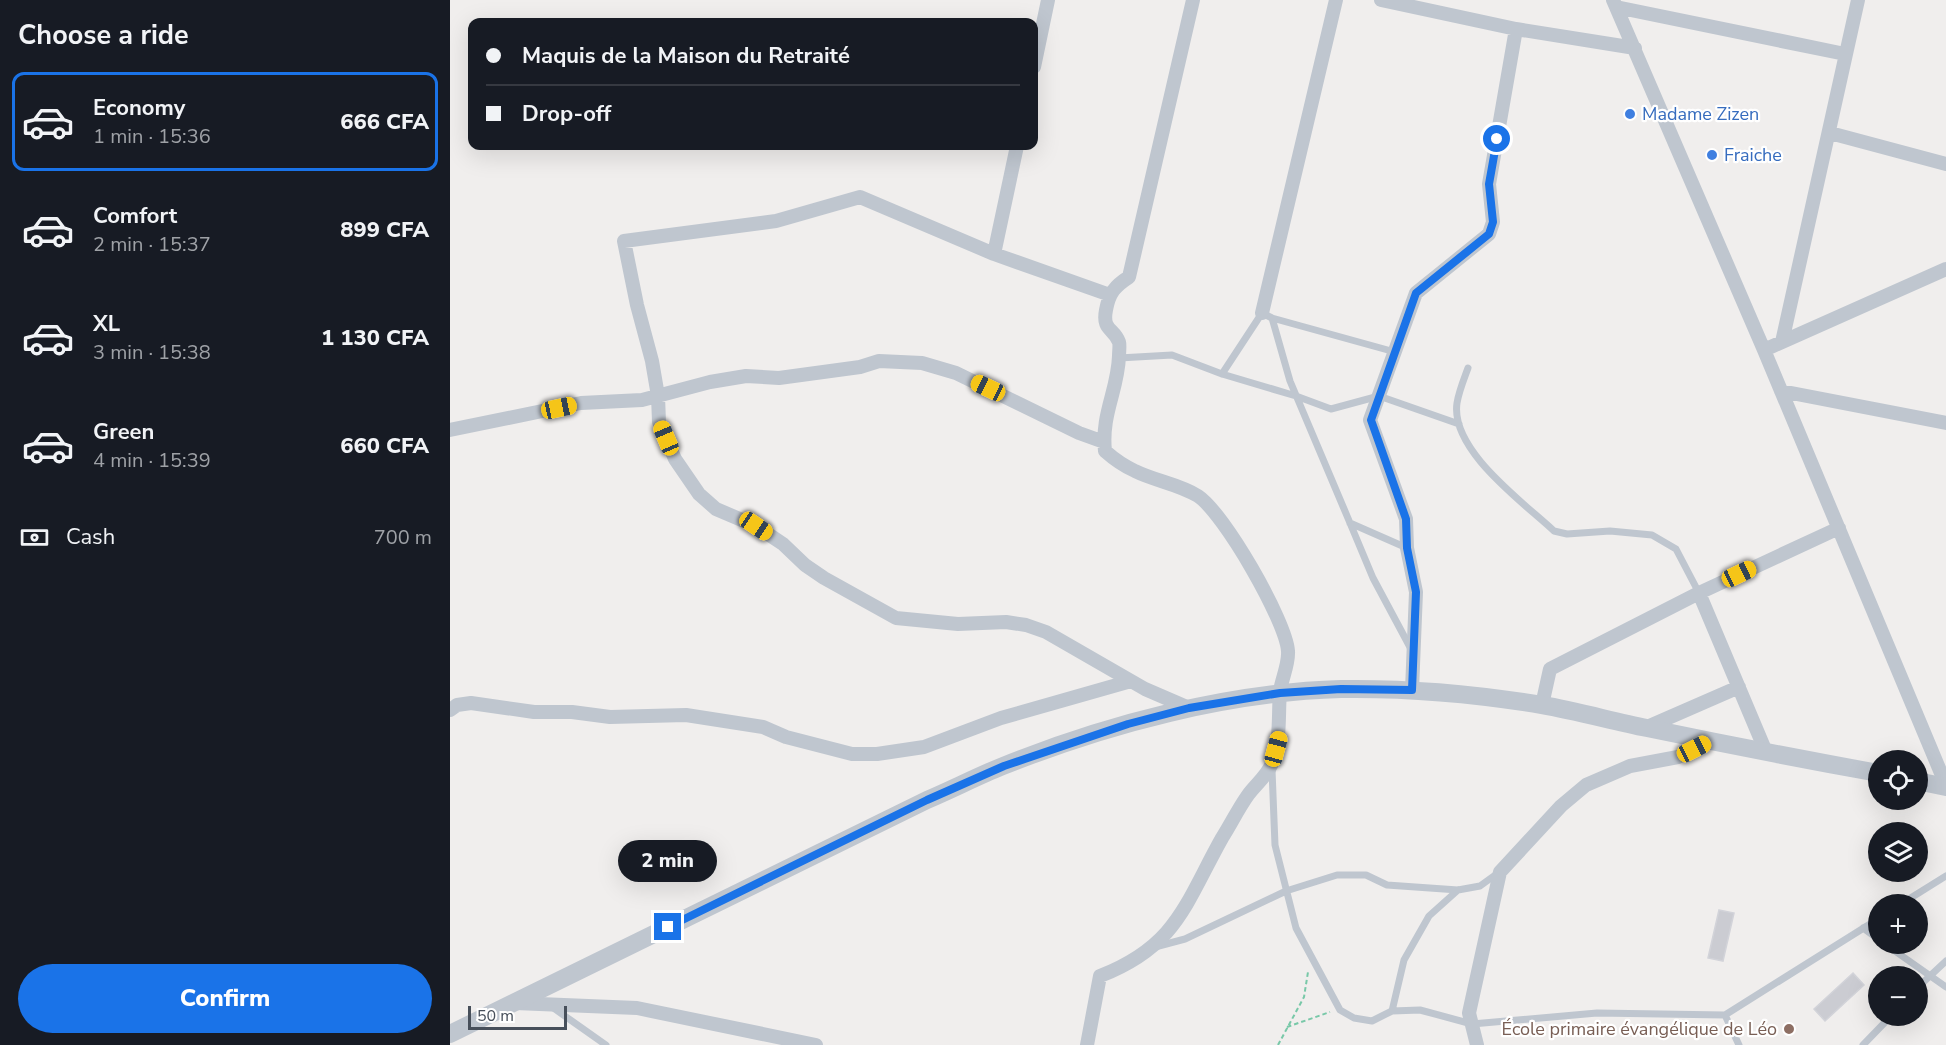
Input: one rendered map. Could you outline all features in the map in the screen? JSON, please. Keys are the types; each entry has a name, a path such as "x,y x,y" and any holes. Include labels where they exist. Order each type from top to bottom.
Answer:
{"street":[{"path":"1038,48 1048,0"},
{"path":"1087,1045 1100,976 1125,967 1153,948 1175,923 1247,796 1272,765 1280,734 1280,693 1288,653 1286,638 1247,558 1223,521 1198,496 1165,481 1136,472 1115,460 1105,451 1103,434 1119,358 1119,342 1106,327 1106,312 1110,295 1116,285 1129,277 1192,0"},
{"path":"1267,315 1336,0"},
{"path":"1381,0 1423,4 1516,28 1635,48"},
{"path":"1782,342 1858,0"},
{"path":"1615,4 1845,54"},
{"path":"1615,4 1764,350 1946,786"},
{"path":"1412,690 1416,592 1407,548 1406,519 1371,420 1416,293 1489,234 1493,222 1489,184 1516,28"},
{"path":"1830,133 1946,164"},
{"path":"994,254 1016,150"},
{"path":"1110,295 994,254 860,198 776,221 624,241 637,305 652,361 658,396 659,422 675,459 699,494 716,509 756,526 783,544 824,578 896,618 958,624 1006,622 1026,625 1046,632 1145,689 1189,708"},
{"path":"1764,350 1946,269"},
{"path":"450,430 581,403 626,401 658,396 710,382 746,376 778,378 860,368 879,361 922,363 956,373 1079,433 1104,442"},
{"path":"1781,391 1946,423"},
{"path":"1542,705 1550,669 1699,593 1839,528"},
{"path":"1699,593 1766,752"},
{"path":"450,710 457,705 471,703 534,712 572,712 610,717 686,715 763,727 786,737 852,754 877,754 924,747 1001,718 1131,681"},
{"path":"1645,728 1739,687"},
{"path":"450,1034 917,805 1004,766 1128,724 1189,708 1280,693 1341,689 1412,690 1542,705 1645,728 1868,771"},
{"path":"1478,1045 1468,1013 1500,872 1561,806 1586,785 1630,766 1678,757 1710,741"},
{"path":"1928,783 1946,786"},
{"path":"515,1004 637,1008 816,1045"}],"lane":[{"path":"1267,315 1395,352"},
{"path":"1222,374 1267,315"},
{"path":"1267,315 1296,396 1373,578 1413,654"},
{"path":"1119,358 1172,355 1222,374 1331,409 1379,396 1459,424"},
{"path":"1468,368 1457,405 1459,424 1468,446 1478,461 1554,531 1567,534 1610,531 1652,536 1676,549 1699,593"},
{"path":"1350,523 1407,548"},
{"path":"1272,765 1275,846 1296,928 1340,1010 1354,1018 1372,1021 1392,1011 1420,1010 1472,1024 1597,1013 1725,1015 1868,925"},
{"path":"1153,948 1185,939 1286,891 1337,875 1366,875 1387,885 1458,890 1480,886 1500,872"},
{"path":"1917,894 1946,876"},
{"path":"1392,1011 1404,960 1429,916 1458,890"},
{"path":"1863,928 1868,932"},
{"path":"1899,954 1946,987"},
{"path":"1929,975 1946,961"},
{"path":"550,1006 606,1045"},
{"path":"1725,1015 1739,1045"},
{"path":"1863,1045 1881,1026"}],"path":[{"path":"1278,1045 1304,997 1311,955"},
{"path":"1287,1027 1320,1014 1340,1010"}],"building":[{"path":"1719,910 1734,913 1723,961 1708,958"},
{"path":"1853,973 1864,985 1825,1021 1814,1009"}],"place":[{"name":"Madame Zizen","path":"1630,114"},
{"name":"Fraiche","path":"1712,155"},
{"name":"École primaire évangélique de Léo","path":"1789,1029"}],"route":[{"path":"668,927 927,800 1004,766 1128,724 1189,708 1280,693 1341,689 1412,690 1416,592 1407,548 1406,519 1371,420 1416,293 1489,234 1493,222 1489,184 1497,139"}]}
